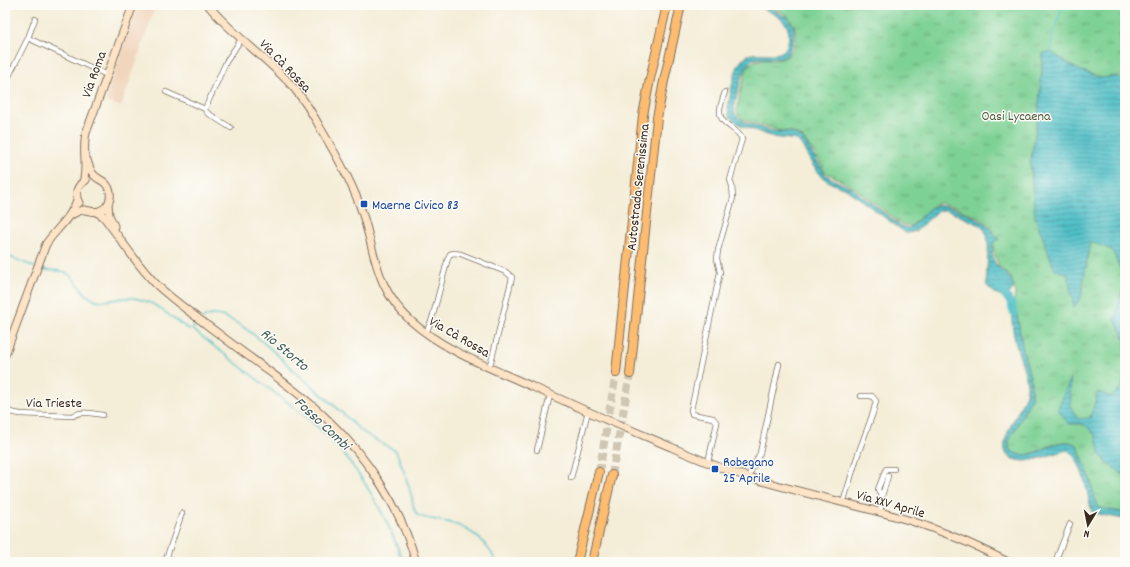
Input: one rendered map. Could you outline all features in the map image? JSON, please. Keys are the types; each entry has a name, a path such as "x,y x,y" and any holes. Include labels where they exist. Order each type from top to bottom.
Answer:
{"highway":[{"name":"Autostrada Serenissima","path":"616,373 637,167 644,116 651,72 667,5"},
{"name":"Autostrada Serenissima","path":"630,374 657,118 681,5"},
{"path":"577,562 599,472"},
{"path":"592,562 612,475"}],"main road":[{"name":"Via Roma","path":"83,182 85,171 84,147 86,133 133,5"},
{"name":"Via Cà Rossa","path":"208,5 215,14 294,88 314,118 350,180 362,212 376,267 389,294 410,319 426,333 456,352 550,395 708,462 762,481"},
{"path":"84,154 91,171 98,179"},
{"path":"5,355 46,244 53,233 67,217 77,200 77,190 83,182 90,178 105,182 109,189 109,215 116,232"},
{"path":"77,200 86,210"},
{"path":"96,212 103,209 108,204"},
{"path":"67,217 81,210 96,212 103,216 128,250 159,286 187,310 311,404 341,433 360,455 385,492 403,527 416,562"},
{"name":"Via XXV Aprile","path":"762,481 900,517 937,530 1008,562"}],"street":[{"path":"5,84 36,19"},
{"path":"28,38 107,75"},
{"path":"205,109 226,62 242,38"},
{"path":"166,92 205,109 206,112 231,128"},
{"path":"708,462 717,423 713,418 692,414 691,410 720,272 717,254 733,198 730,180 742,140 736,130 723,122 721,117 720,111 725,92"},
{"path":"426,333 432,319 450,254 461,254 506,272 512,277 491,362 488,367"},
{"path":"748,477 760,453 779,364"},
{"path":"537,450 550,395"},
{"path":"843,503 876,401 872,396 861,396"},
{"name":"Via Trieste","path":"5,411 20,414 73,416 81,412 103,415"},
{"path":"571,478 588,411"},
{"path":"882,496 879,494 878,489 886,468 894,469"},
{"path":"880,512 882,496 888,476"},
{"path":"165,562 182,513"},
{"path":"1055,562 1070,524"}],"shaded area":[{"path":"137,5 156,5 121,107 105,101"}],"green space":[{"name":"Oasi Lycaena","path":"768,5 1125,5 1125,513 1097,507 1090,478 1077,445 1068,442 1060,443 1025,455 1017,454 1009,449 1009,441 1031,399 1031,381 1023,350 1014,302 1015,292 1011,277 999,267 994,253 993,232 989,225 981,219 955,207 940,203 933,205 911,226 901,224 855,188 825,172 816,155 802,137 792,132 776,130 742,119 738,115 737,110 742,87 749,65 754,61 759,60 778,60 784,58 790,53 796,42 795,28 790,19 783,13"}],"water":[{"path":"756,5 766,5 788,18 794,27 794,40 786,56 781,58 753,59 750,62 741,79 734,108 735,114 745,122 772,131 789,132 801,137 825,174 852,188 901,226 909,228 929,209 937,205 969,214 983,222 989,227 995,236 999,238 999,240 995,240 993,244 992,252 997,266 1008,275 1012,281 1013,289 1010,293 1004,297 995,293 987,286 988,240 983,228 979,225 951,212 941,210 916,231 907,233 846,189 832,184 822,177 818,173 802,145 797,140 773,137 740,125 729,116 728,108 733,81 741,61 751,54 778,53 783,51 787,45 789,36 786,25 778,16"},
{"path":"1051,52 1075,68 1101,78 1116,76 1125,81 1125,280 1112,250 1090,242 1081,298 1074,307 1067,273 1055,270 1035,217 1030,164 1038,117 1043,53"},
{"path":"1125,280 1125,341 1115,319"},
{"path":"1012,302 1017,315 1023,350 1031,381 1031,399 1009,441 1009,449 1017,454 1025,455 1060,443 1068,442 1077,445 1090,478 1097,507 1125,513 1125,519 1092,512 1081,469 1072,454 1067,450 1025,461 1013,459 1006,454 1004,446 1006,437 1021,406 1027,388 1024,371 1014,336 1010,304"},
{"path":"1125,366 1125,476 1105,461 1099,453 1096,436 1084,424 1069,424 1058,410 1070,378 1071,407 1078,419 1090,418 1098,392 1111,397 1122,387"}],"waterway":[{"path":"1051,52 1052,36 1063,5"},
{"name":"Rio Storto","path":"5,255 35,267"},
{"name":"Rio Storto","path":"39,268 65,272 72,277 88,296 92,298 101,301 124,298 137,299 153,304 187,328 192,329 199,323"},
{"path":"1000,288 1011,303 1014,313"},
{"name":"Rio Storto","path":"203,319 213,315 225,317 239,324 267,345 359,429 396,451 407,480 416,513 423,517 451,523 474,534 487,546 496,562"},
{"name":"Fosso Combi","path":"193,330 300,412 337,446 358,473 376,501 391,531 403,562"}],"tunnel":[{"path":"599,472 616,373"},
{"path":"612,475 630,374"}],"place":[{"name":"Maerne Civico 83","path":"364,204"},
{"name":"Robegano 25 Aprile","path":"715,469"}]}
